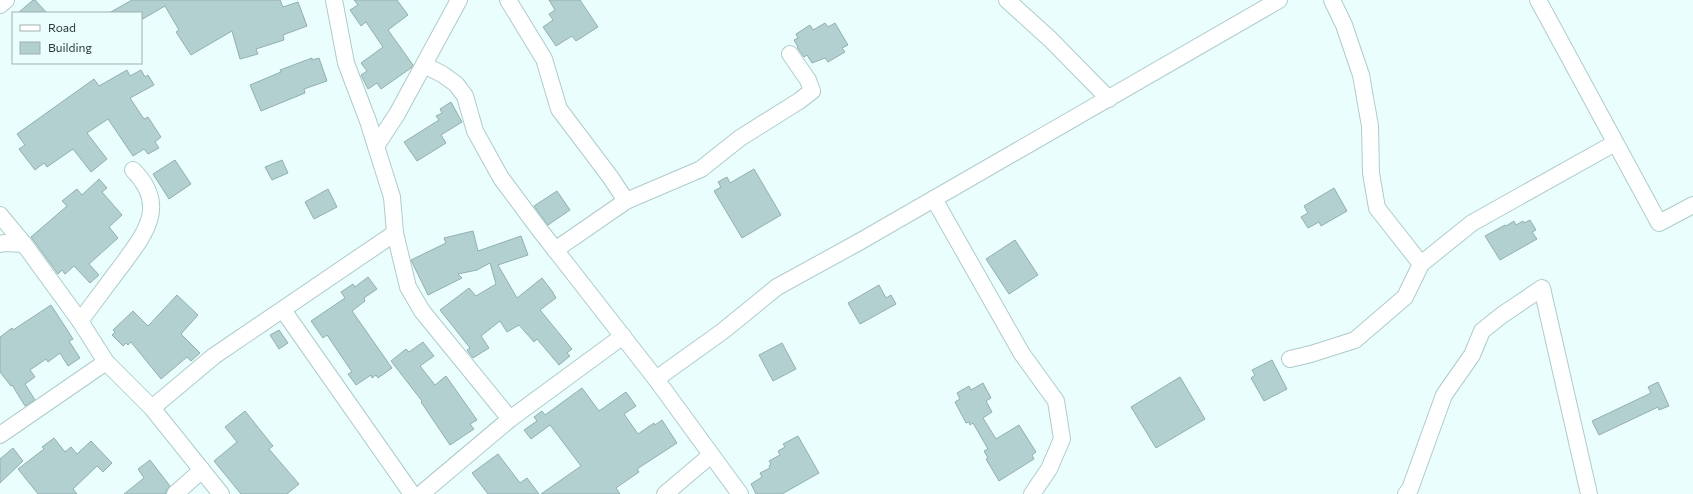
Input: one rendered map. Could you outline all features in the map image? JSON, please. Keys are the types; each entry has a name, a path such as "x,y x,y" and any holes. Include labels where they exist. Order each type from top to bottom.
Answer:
{"street":[{"path":"0,6 6,0"},
{"path":"334,0 346,63 376,146 392,197 395,233 408,287 422,311 510,419"},
{"path":"376,146 397,114 459,0"},
{"path":"508,0 544,59 559,109 611,178 626,201"},
{"path":"1007,0 1050,39 1108,99"},
{"path":"656,379 723,331 777,287 934,199 1279,0"},
{"path":"1332,0 1344,25 1361,75 1370,126 1370,174 1377,208 1421,264"},
{"path":"1538,0 1660,223 1693,205"},
{"path":"555,250 626,201 701,169 740,138 812,91 808,80 790,54"},
{"path":"424,65 442,74 456,84 466,96 475,131 501,178 555,250 656,379 740,494"},
{"path":"1290,359 1355,340 1405,297 1421,264 1472,223 1615,143"},
{"path":"80,321 147,230 151,212 151,202 145,185 133,170"},
{"path":"934,199 1022,354 1056,400 1062,439 1049,469 1032,494"},
{"path":"0,215 24,244 80,321 106,362 152,408 222,494"},
{"path":"152,408 214,356 395,233"},
{"path":"0,244 24,244"},
{"path":"1406,494 1410,489 1444,396 1472,355 1482,331 1502,315 1542,288 1589,494"},
{"path":"283,310 412,494"},
{"path":"421,494 510,419 623,336"},
{"path":"0,436 106,362"},
{"path":"665,494 711,456"},
{"path":"175,494 202,470"}],"building":[{"path":"33,0 35,0 46,12 19,12"},
{"path":"132,0 280,0 283,7 298,2 307,26 283,35 284,40 256,49 258,54 240,59 232,31 191,55 176,32 179,30 165,6 142,19 142,12 111,12"},
{"path":"354,0 397,0 408,15 388,30 413,65 381,89 377,83 368,89 361,75 367,71 361,63 383,47 366,22 361,26 350,10 358,5"},
{"path":"549,0 580,0 598,27 576,41 572,36 556,46 543,27 553,20 549,14 555,10"},
{"path":"825,23 828,27 835,23 848,45 842,48 845,52 828,62 825,58 812,63 807,55 804,57 794,40 798,38 796,34 810,25 813,30"},
{"path":"312,58 312,60 319,58 327,81 304,89 305,93 261,111 250,85 281,72 280,70"},
{"path":"127,70 130,76 141,70 145,77 148,75 154,85 130,98 144,119 148,117 161,137 155,142 159,148 148,154 144,149 133,156 108,119 87,133 107,159 91,172 73,149 47,167 44,163 35,170 19,149 25,145 17,134 94,79 99,86"},
{"path":"451,102 462,122 441,135 446,143 417,161 404,142 439,120 436,116 442,113 440,109"},
{"path":"175,160 191,184 169,199 153,174"},
{"path":"282,160 288,173 272,180 265,167"},
{"path":"754,169 781,215 742,238 714,191 721,187 718,182 727,177 730,183"},
{"path":"99,179 107,188 102,192 122,215 109,227 118,238 89,264 99,275 90,283 74,266 65,274 62,270 58,274 31,237 67,206 62,201 77,189 82,195"},
{"path":"1334,188 1347,211 1321,226 1319,222 1308,228 1301,217 1308,213 1304,206"},
{"path":"328,189 337,207 314,219 305,202"},
{"path":"557,191 570,210 548,225 534,206"},
{"path":"1530,220 1536,230 1532,232 1537,239 1500,260 1485,236 1514,221 1516,225 1523,221 1524,223"},
{"path":"473,231 478,251 521,236 528,255 498,265 517,298 542,278 552,291 556,298 540,310 572,349 567,353 570,356 559,365 537,339 534,342 519,325 507,332 500,321 481,336 489,348 473,358 467,350 470,348 440,310 469,288 476,296 496,284 490,263 477,270 458,274 462,278 428,295 411,260 446,243 444,238"},
{"path":"1015,240 1038,275 1009,294 986,259"},
{"path":"368,277 377,289 364,298 365,301 352,311 392,368 378,378 376,375 372,378 371,375 356,385 348,374 352,372 327,335 323,338 311,321 345,298 341,292 353,284 355,287"},
{"path":"879,285 886,298 891,295 896,304 860,324 848,303"},
{"path":"177,295 198,315 181,334 200,353 191,361 187,357 161,379 131,342 128,345 126,343 123,346 112,335 115,332 113,330 133,311 148,326"},
{"path":"51,305 73,339 69,341 80,358 68,366 60,353 48,362 46,359 30,370 35,377 25,384 35,400 25,406 12,385 11,386 0,372 0,337 12,328 13,330"},
{"path":"279,330 288,343 279,349 270,335"},
{"path":"423,342 434,356 420,366 435,385 446,376 477,420 470,424 474,429 450,445 421,402 422,401 391,361 406,349 409,352"},
{"path":"782,343 796,369 773,381 759,355"},
{"path":"1272,360 1287,389 1264,401 1251,378 1255,375 1252,370"},
{"path":"1180,377 1205,419 1156,448 1131,407"},
{"path":"1658,382 1669,406 1659,410 1658,407 1599,435 1592,421 1651,393 1648,387"},
{"path":"983,383 991,398 986,401 992,412 983,418 996,439 1019,425 1036,452 1032,455 1034,459 999,481 986,459 988,458 984,451 988,449 973,423 970,425 969,422 966,423 955,402 960,399 957,393 969,386 971,390"},
{"path":"582,388 599,411 626,392 636,406 624,414 638,434 654,423 655,425 662,420 677,443 637,469 639,472 616,488 620,494 541,494 581,466 550,425 531,439 524,430 537,421 534,417 542,411 545,415"},
{"path":"245,411 273,446 269,449 299,484 287,494 241,494 214,461 237,442 225,427"},
{"path":"798,436 819,473 782,494 756,494 751,484 762,477 760,473 770,468 769,466 771,464 769,461 780,455 778,451 785,447 783,444"},
{"path":"54,438 65,452 71,447 77,454 91,441 112,463 103,472 97,466 73,489 77,494 38,494 18,469 44,449 42,447"},
{"path":"13,448 23,461 0,483 0,459"},
{"path":"498,454 520,483 527,478 539,494 488,494 472,473"},
{"path":"150,460 170,486 166,491 166,494 124,494 144,478 138,469"}]}
